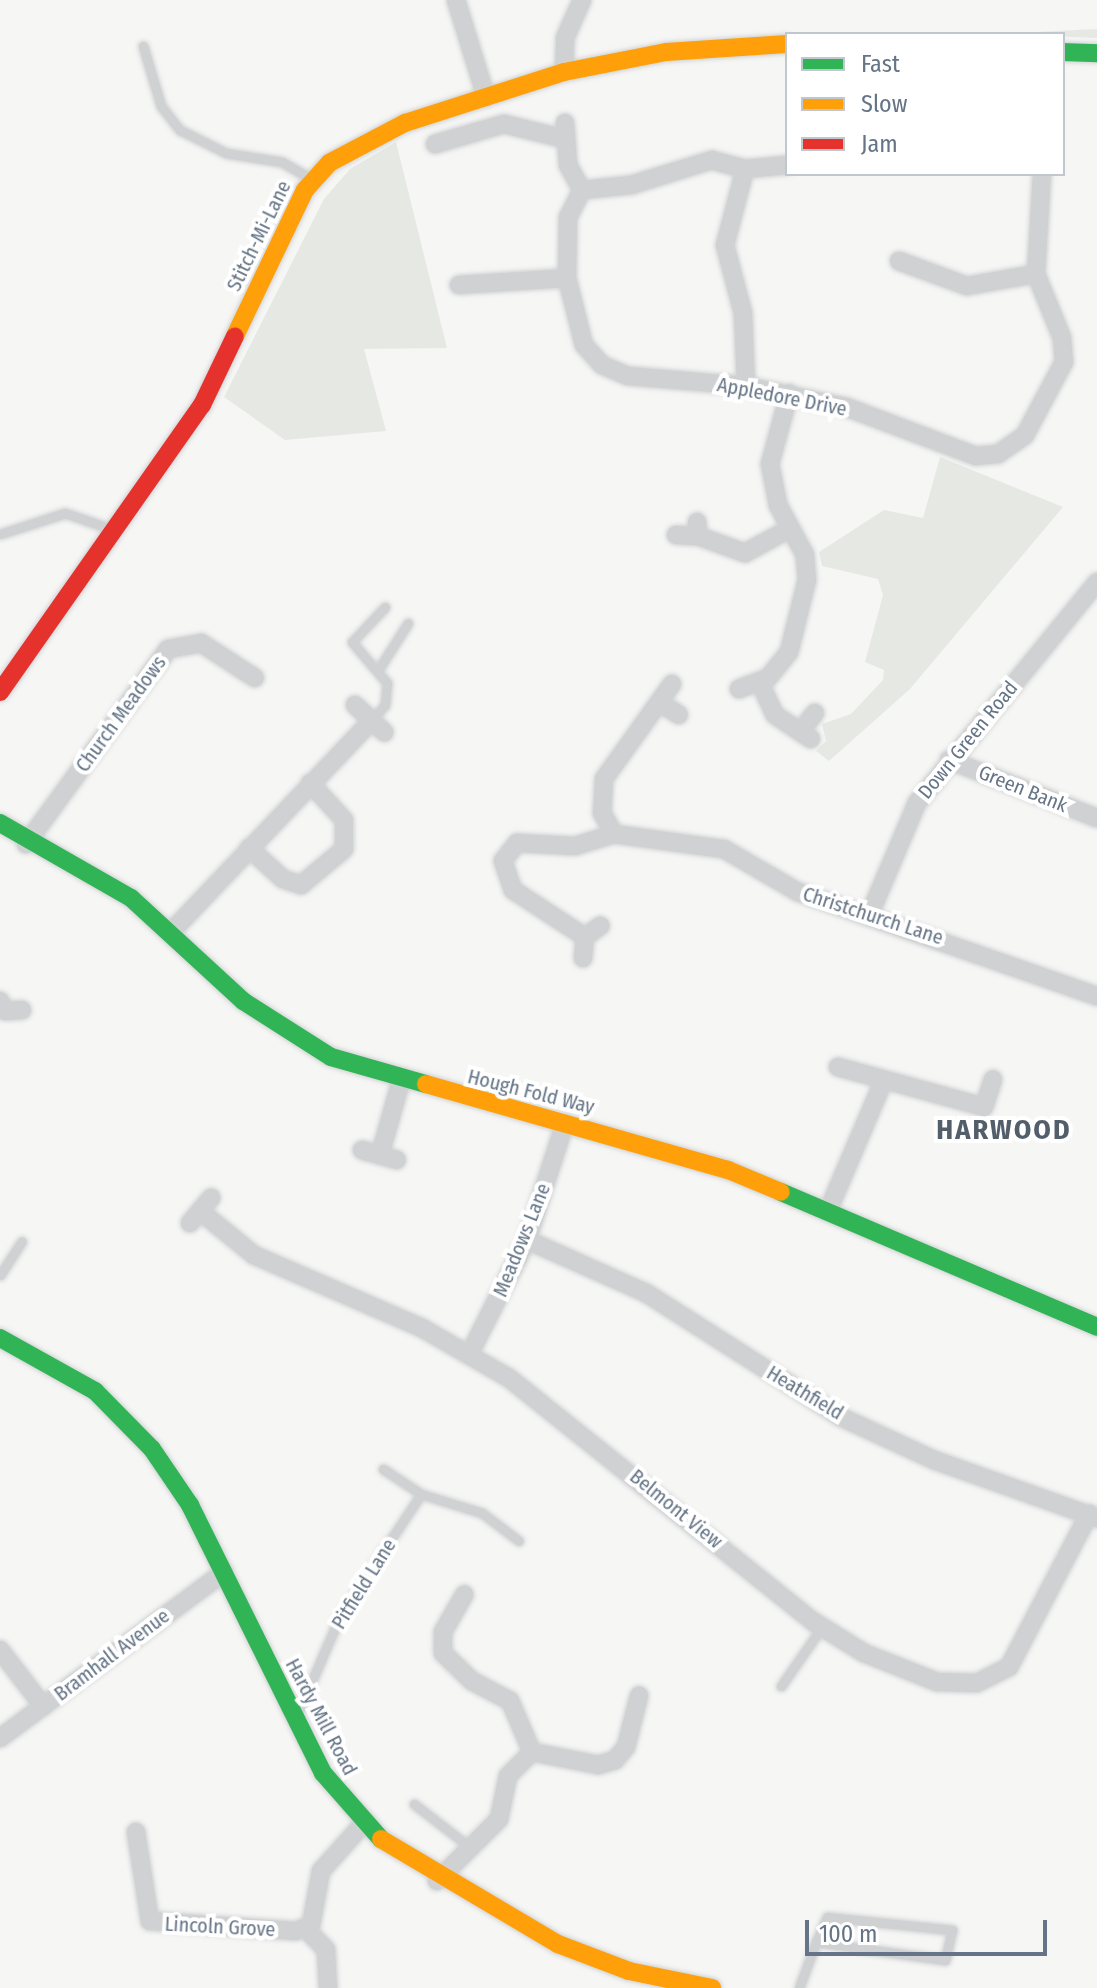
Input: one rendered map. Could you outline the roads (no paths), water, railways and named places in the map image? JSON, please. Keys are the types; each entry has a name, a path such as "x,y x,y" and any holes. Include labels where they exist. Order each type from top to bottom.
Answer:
{"street":[{"path":"456,0 486,97"},
{"path":"564,72 565,38 582,0"},
{"name":"Stitch-Mi-Lane","path":"0,692 202,405 312,179 370,138 564,72 666,52 785,44"},
{"path":"1065,52 1097,53"},
{"path":"435,144 504,124 565,131 582,190 631,185 712,160 745,169 785,165"},
{"path":"745,169 725,245 743,313 746,386"},
{"name":"Appledore Drive","path":"582,190 568,217 567,278 578,334 602,365 628,376 746,386 846,407 969,455 998,454 1025,435 1064,362 1062,338 1036,274 1042,176"},
{"path":"900,260 967,286 1036,274"},
{"path":"471,279 567,278"},
{"path":"739,689 760,683 789,652 807,580 805,555 789,529 770,464 789,394"},
{"path":"676,535 698,529 745,553 789,529"},
{"name":"Down Green Road","path":"869,916 901,832 949,760 1097,582"},
{"name":"Church Meadows","path":"26,844 168,649 201,643 248,667"},
{"path":"760,683 775,715 805,736 815,713"},
{"path":"583,958 593,932 513,890 503,861 517,843 575,846 614,834 602,813 604,779 672,684"},
{"path":"660,703 679,715"},
{"path":"172,931 310,783 378,726 355,705"},
{"name":"Green Bank","path":"949,760 1097,818"},
{"path":"249,848 283,879 301,885 344,849 344,820 310,783"},
{"name":"Hough Fold Way","path":"0,823 26,844 124,893 289,1034 401,1081 565,1123 728,1170 1097,1327"},
{"name":"Christchurch Lane","path":"614,834 724,849 798,892 1097,996"},
{"path":"838,1067 984,1107 993,1079"},
{"path":"828,1211 884,1080"},
{"path":"380,1155 401,1081"},
{"name":"Meadows Lane","path":"470,1353 527,1240 565,1123"},
{"name":"Belmont View","path":"200,1211 254,1255 305,1282 470,1353 573,1424 822,1627 937,1682 988,1680 1019,1656 1093,1516"},
{"name":"Heathfield","path":"527,1240 646,1293 841,1417 934,1460 1093,1516"},
{"name":"Hardy Mill Road","path":"0,1338 95,1391 122,1417 170,1474 224,1572 294,1721 363,1824 437,1881 600,1962 712,1988"},
{"name":"Bramhall Avenue","path":"0,1738 224,1572"},
{"path":"464,1595 459,1617 443,1653 472,1681 510,1701 532,1752"},
{"path":"0,1650 43,1706"},
{"path":"532,1752 606,1764 622,1754 625,1719 639,1696"},
{"path":"437,1881 499,1819 508,1776 532,1752"},
{"path":"328,1988 326,1950 306,1929 321,1871 363,1824"},
{"name":"Lincoln Grove","path":"136,1832 150,1921 306,1929"}],"lane":[{"path":"143,46 161,106 180,130 226,153 282,162 312,179"},
{"path":"0,534 65,513 113,531"},
{"path":"378,726 387,698 380,667 352,642 385,607"},
{"path":"380,667 408,623"},
{"path":"0,1275 22,1241"},
{"path":"383,1469 421,1494 482,1513 519,1541"},
{"name":"Pitfield Lane","path":"294,1721 340,1616 421,1494"},
{"path":"781,1686 822,1627"},
{"path":"414,1804 471,1848"},
{"path":"799,1988 816,1942 827,1917 952,1930 945,1960 816,1942"}],"district":[{"name":"HARWOOD","path":"1004,1130"}]}
